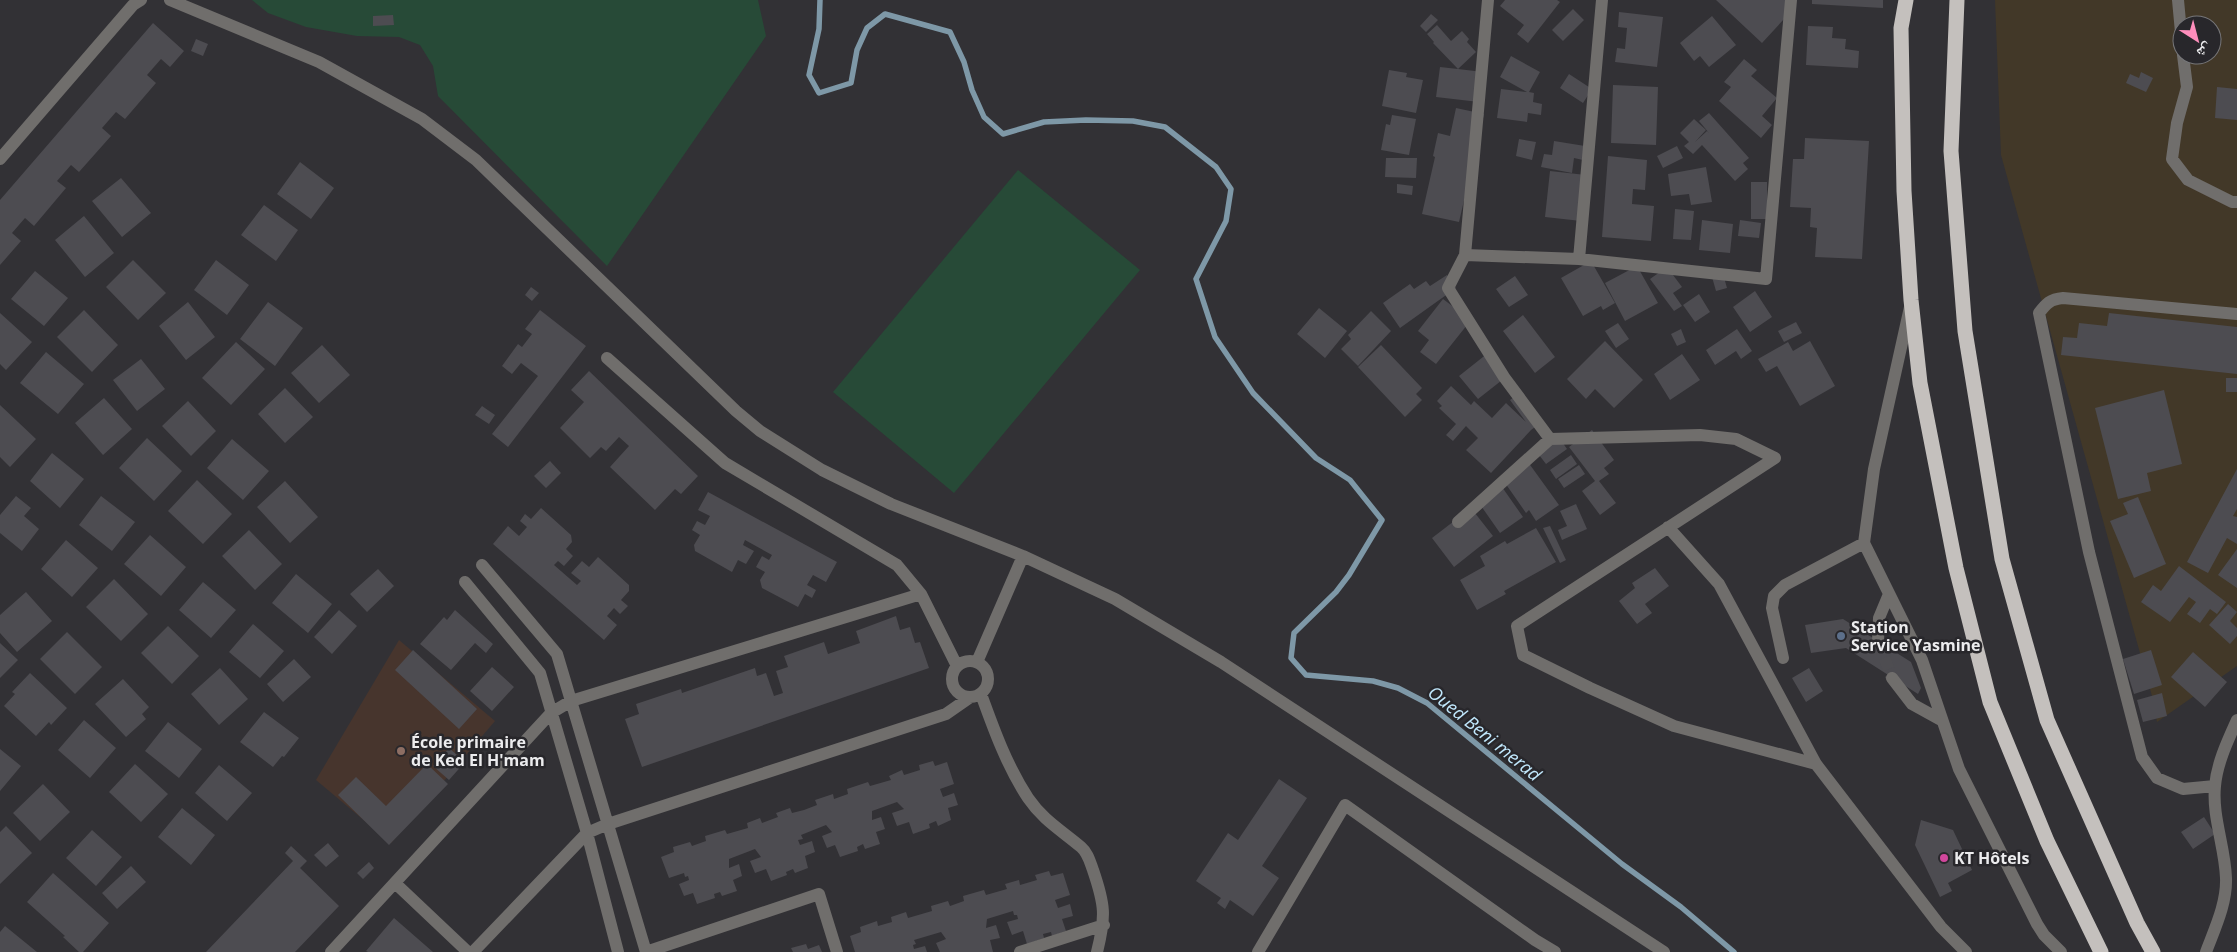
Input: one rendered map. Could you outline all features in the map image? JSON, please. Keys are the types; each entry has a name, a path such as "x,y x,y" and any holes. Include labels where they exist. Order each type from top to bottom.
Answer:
{"highway":[{"path":"1906,0 1901,28 1904,190 1911,300 1920,383 1956,568 1990,702 2047,841 2101,952"},
{"path":"1957,0 1951,151 1965,331 2002,559 2047,720 2137,923 2153,952"}],"street":[{"path":"0,159 133,5 141,0"},
{"path":"170,0 319,62 422,119 476,160 736,411 760,431 822,470 891,504 1022,556 1115,599 1221,662 1664,952"},
{"path":"1488,0 1465,255 1448,288 1504,377 1550,439"},
{"path":"1579,259 1602,0"},
{"path":"1465,255 1579,259 1766,279 1791,0"},
{"path":"2178,0 2179,15"},
{"path":"2184,65 2187,87 2177,123 2172,159 2188,180 2232,202 2237,202"},
{"path":"2215,786 2183,789 2157,778 2142,757 2089,552 2039,313 2054,298 2063,298 2237,314"},
{"path":"1911,300 1874,469 1864,542 1922,660 1941,720 1962,776 2032,915 2044,935 2061,952"},
{"path":"607,358 725,463 898,565 921,594 957,666"},
{"path":"1458,522 1550,439 1700,435 1736,438 1775,458 1517,626 1523,655 1590,688 1674,726 1816,764"},
{"path":"1668,527 1719,584 1816,764 1942,927 1966,952"},
{"path":"1783,658 1772,608 1774,596 1785,585 1864,542"},
{"path":"977,662 1022,556"},
{"path":"482,566 557,654 646,952 819,894 837,952"},
{"path":"465,582 540,673 587,833 618,952"},
{"path":"331,952 551,713 571,701 921,594"},
{"path":"1878,641 1879,618 1889,594"},
{"path":"473,952 587,833 608,824 946,714 975,696 988,683 988,677 982,665 977,662 966,661 957,666 952,676 954,688 957,693 975,696"},
{"path":"1892,678 1912,704 1941,720"},
{"path":"975,696 1028,797 1043,817 1082,848 1088,857 1102,897 1104,925 1097,952"},
{"path":"2206,952 2222,904 2226,878 2216,815 2215,786 2217,772 2237,720"},
{"path":"1258,952 1345,805 1535,940 1555,952"},
{"path":"395,882 468,952"},
{"path":"1020,952 1104,925"}],"shaded area":[{"path":"1995,0 2237,0 2237,666 2157,722 2152,696 2001,155"},
{"name":"École primaire de Ked El H'mam","path":"399,640 495,721 391,843 316,780"}],"green space":[{"path":"252,0 758,0 766,36 607,266 438,96 433,66 420,45 399,37 357,36 306,27 268,13"},
{"path":"1018,170 1140,270 954,493 833,392"}],"building":[{"path":"1505,0 1557,0 1560,2 1528,43 1517,34 1524,25 1500,6"},
{"path":"1716,0 1790,0 1796,6 1762,43"},
{"path":"1812,0 1883,0 1883,8 1812,4"},
{"path":"1573,9 1584,20 1563,41 1552,30"},
{"path":"1619,12 1663,17 1657,67 1615,62 1617,48 1625,49 1627,28 1618,27"},
{"path":"1431,14 1438,20 1426,32 1420,26"},
{"path":"393,15 394,25 373,26 373,16"},
{"path":"1712,16 1736,45 1709,67 1700,56 1694,61 1680,43"},
{"path":"153,23 184,51 170,67 161,59 147,75 156,83 125,119 116,112 102,128 111,136 79,172 71,165 57,181 66,188 34,226 25,218 12,233 21,241 0,265 0,200"},
{"path":"1437,25 1451,41 1462,31 1469,39 1467,42 1476,52 1458,69 1427,34"},
{"path":"1808,26 1833,27 1832,38 1846,39 1845,49 1859,51 1858,68 1806,65"},
{"path":"196,39 208,44 203,56 191,51"},
{"path":"1511,56 1540,72 1529,92 1534,93 1533,102 1542,104 1541,115 1528,113 1527,122 1497,118 1501,89 1527,92 1500,77"},
{"path":"1744,59 1757,70 1751,76 1777,98 1762,116 1772,125 1761,138 1719,101 1731,87 1724,82"},
{"path":"1440,67 1483,72 1479,102 1436,97"},
{"path":"1389,70 1407,73 1406,77 1423,80 1416,113 1382,106"},
{"path":"2141,72 2153,78 2146,92 2126,83 2130,74 2139,78"},
{"path":"1569,74 1592,89 1583,103 1560,88"},
{"path":"1613,85 1658,87 1656,145 1611,143"},
{"path":"2217,87 2237,89 2237,120 2215,118"},
{"path":"1456,108 1484,114 1459,222 1422,214 1435,157 1433,156 1438,133 1450,136"},
{"path":"1709,113 1749,158 1743,163 1748,169 1735,181 1702,145 1693,154 1684,146 1689,142 1680,133 1694,119 1706,130 1695,142 1707,131 1709,133 1699,121"},
{"path":"1392,115 1416,119 1409,155 1381,150 1386,124 1390,125"},
{"path":"1805,138 1869,141 1862,259 1815,257 1817,228 1810,227 1811,208 1790,207 1793,159 1804,159"},
{"path":"1519,139 1536,142 1532,160 1516,156"},
{"path":"1554,141 1585,146 1583,160 1574,158 1572,173 1541,167 1544,154 1552,155"},
{"path":"1677,146 1683,158 1663,168 1657,156"},
{"path":"1608,156 1647,160 1645,190 1633,189 1632,204 1654,206 1651,241 1602,237"},
{"path":"1386,158 1417,158 1416,178 1385,177"},
{"path":"300,162 334,188 311,219 277,194"},
{"path":"1706,167 1712,202 1691,205 1689,194 1671,196 1668,174"},
{"path":"1550,171 1586,175 1581,221 1545,217"},
{"path":"121,178 151,213 122,237 92,201"},
{"path":"1751,182 1767,182 1767,219 1751,219"},
{"path":"1397,184 1413,186 1412,195 1397,193"},
{"path":"264,205 298,230 276,261 241,235"},
{"path":"1675,209 1694,211 1691,240 1673,239"},
{"path":"84,216 114,253 85,277 55,240"},
{"path":"1702,220 1733,224 1730,253 1699,250"},
{"path":"1740,220 1761,223 1759,238 1738,236"},
{"path":"133,260 166,293 138,320 106,287"},
{"path":"216,260 249,285 227,315 194,290"},
{"path":"1591,261 1615,303 1603,310 1601,306 1583,316 1561,278"},
{"path":"1637,266 1658,303 1625,321 1605,283"},
{"path":"1667,267 1682,287 1673,293 1682,306 1674,311 1650,279"},
{"path":"35,271 68,298 44,326 11,299"},
{"path":"1723,274 1727,288 1716,291 1712,277"},
{"path":"1447,275 1456,288 1400,328 1383,303 1410,284 1414,289 1426,281 1430,286"},
{"path":"1515,276 1528,295 1509,307 1496,289"},
{"path":"531,287 539,293 532,301 525,295"},
{"path":"1755,291 1772,317 1750,332 1733,307"},
{"path":"1699,294 1710,312 1695,322 1683,305"},
{"path":"1443,299 1471,320 1436,364 1420,352 1429,340 1418,331"},
{"path":"188,302 215,337 186,360 159,326"},
{"path":"268,302 303,328 275,366 240,339"},
{"path":"1319,308 1347,331 1325,358 1297,334"},
{"path":"84,310 118,345 92,372 57,337"},
{"path":"540,310 586,346 508,447 492,434 538,376 521,363 512,374 502,366 518,344 522,347 532,334 525,329"},
{"path":"1371,311 1391,331 1358,366 1341,349 1351,339 1348,335"},
{"path":"0,313 32,342 6,370 0,364"},
{"path":"2109,313 2237,327 2237,374 2061,355 2063,337 2077,338 2079,323 2107,326"},
{"path":"1523,315 1555,357 1535,373 1503,331"},
{"path":"1796,322 1802,333 1784,342 1778,331"},
{"path":"1618,323 1629,339 1616,348 1605,331"},
{"path":"1681,329 1686,342 1677,346 1671,334"},
{"path":"1737,329 1752,351 1741,359 1736,351 1715,365 1706,350"},
{"path":"1605,341 1643,380 1614,408 1595,389 1586,399 1567,379"},
{"path":"1810,341 1835,386 1800,406 1777,366 1766,372 1758,359 1788,342 1793,351"},
{"path":"236,342 265,369 231,405 202,378"},
{"path":"322,345 350,375 319,403 291,373"},
{"path":"1381,345 1422,388 1416,394 1422,400 1405,417 1358,367"},
{"path":"46,352 84,384 58,414 20,383"},
{"path":"1488,353 1506,377 1478,399 1459,376"},
{"path":"1682,354 1700,380 1670,400 1654,374"},
{"path":"141,359 165,389 137,411 113,380"},
{"path":"589,371 698,476 681,494 675,489 655,510 610,467 629,446 619,437 606,451 601,447 590,458 560,428 584,402 571,390"},
{"path":"2226,378 2237,378 2237,392 2226,392"},
{"path":"1451,386 1471,405 1474,401 1492,418 1506,403 1526,422 1510,400 1521,392 1542,422 1531,430 1491,473 1466,450 1478,438 1466,426 1453,441 1446,435 1456,424 1439,408 1442,406 1437,401"},
{"path":"285,388 313,417 285,443 258,414"},
{"path":"2164,390 2182,464 2147,473 2151,491 2118,499 2095,408"},
{"path":"104,398 132,429 103,455 75,423"},
{"path":"188,401 216,431 191,456 162,426"},
{"path":"0,405 36,439 10,467 0,457"},
{"path":"482,406 495,415 489,424 475,415"},
{"path":"1592,430 1614,460 1604,468 1609,474 1599,481 1616,503 1600,515 1582,491 1595,481 1569,447"},
{"path":"1558,436 1567,449 1546,464 1536,451"},
{"path":"147,438 182,471 154,501 119,468"},
{"path":"232,439 269,471 243,500 207,468"},
{"path":"52,453 84,479 60,508 30,481"},
{"path":"1571,455 1577,464 1556,479 1550,470"},
{"path":"550,461 561,473 546,488 534,476"},
{"path":"1528,462 1559,505 1536,521 1529,510 1526,513 1503,480"},
{"path":"1579,465 1585,474 1564,488 1558,479"},
{"path":"2237,469 2237,509 2233,516 2237,517 2237,544 2227,538 2208,573 2187,562"},
{"path":"197,480 232,514 203,544 168,511"},
{"path":"285,481 318,517 290,543 257,507"},
{"path":"1502,487 1523,517 1500,533 1479,503"},
{"path":"708,492 837,562 826,582 813,575 807,585 816,590 812,598 805,594 798,607 762,588 760,580 765,572 756,567 762,556 769,560 772,555 745,540 743,545 754,551 746,564 738,560 732,572 695,551 694,545 700,535 692,530 697,521 705,525 710,516 698,510"},
{"path":"16,496 31,508 24,516 39,529 22,551 0,533 0,515"},
{"path":"101,496 135,522 112,551 79,525"},
{"path":"2138,497 2166,564 2134,578 2110,521 2128,514 2123,503"},
{"path":"1576,504 1587,529 1562,540 1558,530 1567,526 1560,511"},
{"path":"541,508 571,535 572,542 566,549 573,556 564,566 558,561 554,565 577,585 581,581 571,573 582,561 589,567 598,557 629,585 629,591 621,600 628,606 620,614 614,608 607,616 617,625 604,640 493,544 508,526 519,536 527,527 520,521 525,514 531,519"},
{"path":"1471,508 1493,536 1454,567 1432,538"},
{"path":"1550,526 1566,560 1560,563 1543,528"},
{"path":"1536,528 1556,562 1504,591 1506,594 1477,610 1460,580 1485,566 1480,556 1505,541 1507,544"},
{"path":"249,530 282,564 255,590 222,556"},
{"path":"150,535 186,567 161,596 124,564"},
{"path":"66,540 98,568 72,597 41,569"},
{"path":"2237,549 2237,588 2218,575"},
{"path":"2179,566 2226,602 2217,614 2210,609 2200,623 2187,614 2196,602 2189,597 2170,622 2141,602 2153,585 2161,591"},
{"path":"1655,568 1669,586 1645,604 1652,613 1637,624 1619,601 1635,588 1632,583"},
{"path":"378,569 394,586 367,612 350,594"},
{"path":"296,574 332,604 308,633 272,603"},
{"path":"114,579 148,614 121,641 86,607"},
{"path":"203,582 236,610 211,638 179,610"},
{"path":"26,592 52,621 17,652 0,633 0,615"},
{"path":"2228,604 2237,612 2230,621 2237,628 2237,636 2230,644 2209,625"},
{"path":"339,610 357,626 332,654 314,637"},
{"path":"455,610 493,644 486,653 475,643 451,670 420,644 444,617 447,620"},
{"path":"896,616 900,630 910,627 915,643 920,642 929,668 642,767 625,719 639,714 636,704 681,689 682,693 755,668 757,676 766,673 774,696 783,693 776,671 788,667 784,656 824,642 828,654 860,643 856,631"},
{"path":"1843,619 1911,662 1921,688 1918,694 1846,648 1811,653 1805,625"},
{"path":"253,624 284,651 260,678 229,652"},
{"path":"168,626 199,656 172,684 141,653"},
{"path":"67,632 102,667 75,694 40,659"},
{"path":"0,643 18,660 0,678"},
{"path":"413,650 477,709 459,729 395,670"},
{"path":"2151,650 2162,685 2134,694 2123,659"},
{"path":"2193,652 2227,682 2205,707 2171,677"},
{"path":"294,659 311,677 283,702 267,684"},
{"path":"492,667 514,687 492,711 470,691"},
{"path":"220,668 248,699 219,725 191,694"},
{"path":"1809,668 1823,691 1806,702 1792,678"},
{"path":"30,673 67,708 51,725 49,722 36,736 4,706 15,694 12,692"},
{"path":"123,679 149,707 142,714 146,719 126,737 95,704"},
{"path":"2162,693 2167,716 2143,722 2137,700"},
{"path":"264,712 299,738 284,757 282,756 273,767 240,742"},
{"path":"84,720 116,748 90,778 58,750"},
{"path":"168,722 202,749 179,778 145,751"},
{"path":"449,748 465,762 449,780 433,766"},
{"path":"0,749 21,766 0,791"},
{"path":"933,761 935,766 947,762 954,784 940,789 943,797 954,793 958,805 948,808 951,820 938,826 936,821 929,824 930,828 913,834 909,822 897,826 892,813 904,809 897,802 872,811 872,820 881,817 885,829 876,832 880,844 865,849 863,844 857,847 858,851 840,857 835,845 827,848 822,836 832,832 826,825 801,835 803,839 798,840 800,845 812,841 815,852 805,856 808,868 795,873 793,869 786,872 787,875 771,881 766,869 755,873 750,861 761,857 755,849 729,859 729,868 739,864 742,876 733,880 737,891 722,896 720,892 714,894 715,898 697,904 693,893 684,896 679,884 689,880 688,876 685,877 684,873 669,878 661,857 674,852 673,847 690,842 692,846 706,841 705,836 725,830 727,834 748,828 747,823 760,818 762,823 778,817 776,813 790,808 792,813 804,810 817,805 815,800 833,794 834,799 848,794 847,789 868,782 870,786 891,780 889,776 902,770 904,775 920,770 919,765"},
{"path":"135,764 168,794 141,822 109,792"},
{"path":"427,764 448,784 389,845 338,795 356,777 386,806"},
{"path":"219,765 252,793 227,821 195,793"},
{"path":"1279,779 1307,798 1262,866 1279,878 1253,916 1230,900 1225,909 1217,903 1221,898 1196,881 1228,833 1238,840"},
{"path":"43,784 70,812 40,841 13,813"},
{"path":"182,808 215,835 191,865 158,837"},
{"path":"2204,817 2215,834 2193,849 2181,832"},
{"name":"KT Hôtels","path":"1921,820 1953,830 1972,870 1948,883 1952,891 1940,897 1915,845"},
{"path":"6,826 32,853 0,884 0,832"},
{"path":"92,830 122,857 96,886 66,858"},
{"path":"328,843 339,856 326,867 314,855"},
{"path":"291,846 307,861 300,868 339,906 295,952 206,952 293,861 285,853"},
{"path":"369,862 374,868 363,879 357,873"},
{"path":"131,866 146,882 117,909 102,893"},
{"path":"1049,871 1051,876 1063,873 1070,895 1055,900 1058,908 1070,904 1073,916 1062,919 1066,931 1052,936 1051,932 1043,934 1044,938 1027,944 1023,931 1012,935 1007,922 1018,919 1013,911 987,919 986,928 996,925 1000,938 990,940 993,952 940,952 936,943 946,939 941,932 914,940 916,944 913,945 914,949 925,946 927,952 855,952 850,936 861,932 860,927 877,921 878,926 892,922 891,917 906,912 908,918 932,911 931,906 948,901 950,906 964,901 963,896 984,890 986,895 1007,889 1005,884 1019,880 1020,885 1037,880 1035,875"},
{"path":"53,873 109,923 83,952 79,952 63,937 65,936 27,902"},
{"path":"394,918 433,952 366,951"},
{"path":"5,926 37,952 0,952 0,932"},
{"path":"806,944 808,949 819,945 822,952 793,952 791,948"}],"waterway":[{"name":"Oued Beni merad","path":"820,0 819,29 809,75 819,93 851,83 857,50 867,28 885,14 950,32 964,62 972,90 984,117 1003,134 1044,122 1086,120 1133,121 1165,127 1216,167 1231,189 1226,221 1196,279 1215,337 1253,393 1316,458 1350,480 1382,520 1349,575 1336,592 1294,633 1291,658 1306,675 1373,681 1398,688 1427,703 1622,864 1681,907 1734,952"}],"tunnel":[{"path":"1878,641 1892,678"}],"place":[{"name":"Station Service Yasmine","path":"1841,636"},
{"name":"École primaire de Ked El H'mam","path":"401,751"},
{"name":"KT Hôtels","path":"1944,858"}]}
